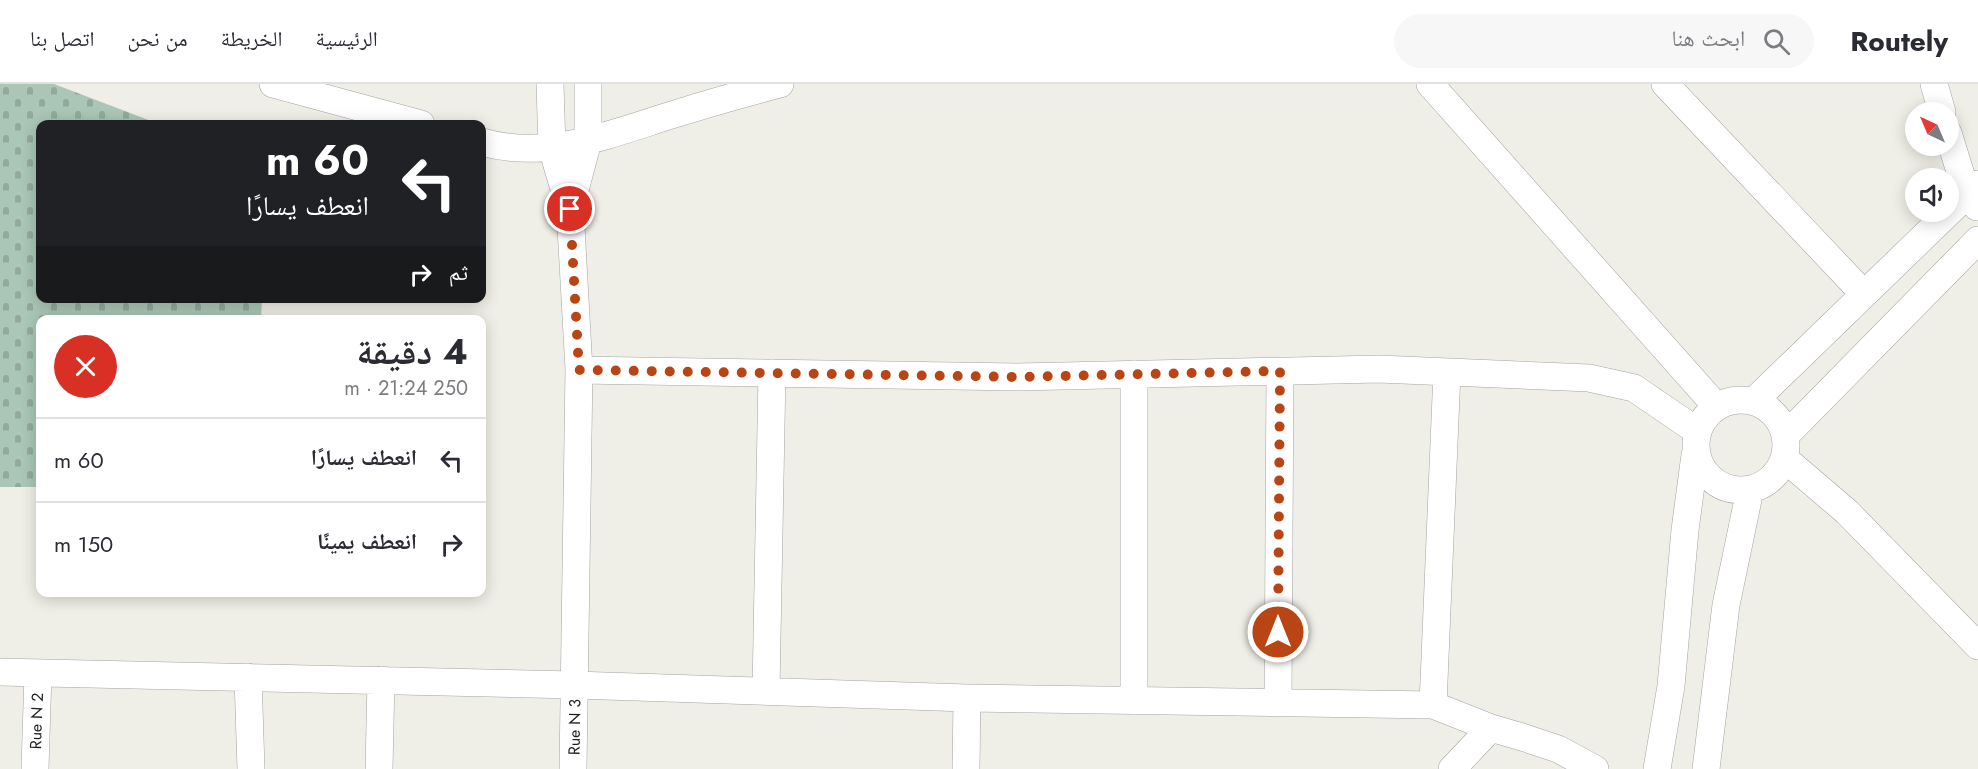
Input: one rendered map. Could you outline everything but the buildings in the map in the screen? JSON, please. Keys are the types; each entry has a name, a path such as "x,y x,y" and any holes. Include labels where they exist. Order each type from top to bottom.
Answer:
{"street":[{"path":"273,84 406,120"},
{"path":"550,84 552,148 570,209"},
{"path":"570,209 588,141 588,84"},
{"path":"486,143 523,149 552,148 588,141 732,90 780,84"},
{"path":"1430,84 1717,407"},
{"path":"1665,84 1864,294"},
{"path":"1934,84 1939,102"},
{"path":"1755,400 1864,294 1974,196 1957,156"},
{"name":"Rue N 3","path":"570,209 579,370 573,769"},
{"path":"579,370 1018,377 1378,369 1589,378 1634,388 1696,443 1706,476 1727,489 1750,490 1772,479 1785,447 1978,240"},
{"path":"1278,703 1280,371"},
{"path":"1433,705 1447,372"},
{"path":"766,692 772,373"},
{"path":"1134,374 1134,701"},
{"path":"1657,769 1671,686 1685,530 1696,443 1710,410 1731,399 1755,400 1775,413 1785,447 1846,513 1978,646"},
{"path":"1706,769 1726,605 1750,490"},
{"path":"0,672 575,685 967,698 1433,705 1491,729 1558,749 1595,769"},
{"name":"Rue N 2","path":"34,769 38,673"},
{"path":"248,677 251,769"},
{"path":"379,769 381,680"},
{"path":"966,769 967,698"},
{"path":"1452,769 1491,729"}],"green space":[{"path":"0,84 54,84 148,120 36,120 36,303 262,303 261,315 36,315 36,487 0,487"}],"route":[{"path":"570,209 579,370 1018,377 1280,371 1278,632"}]}
